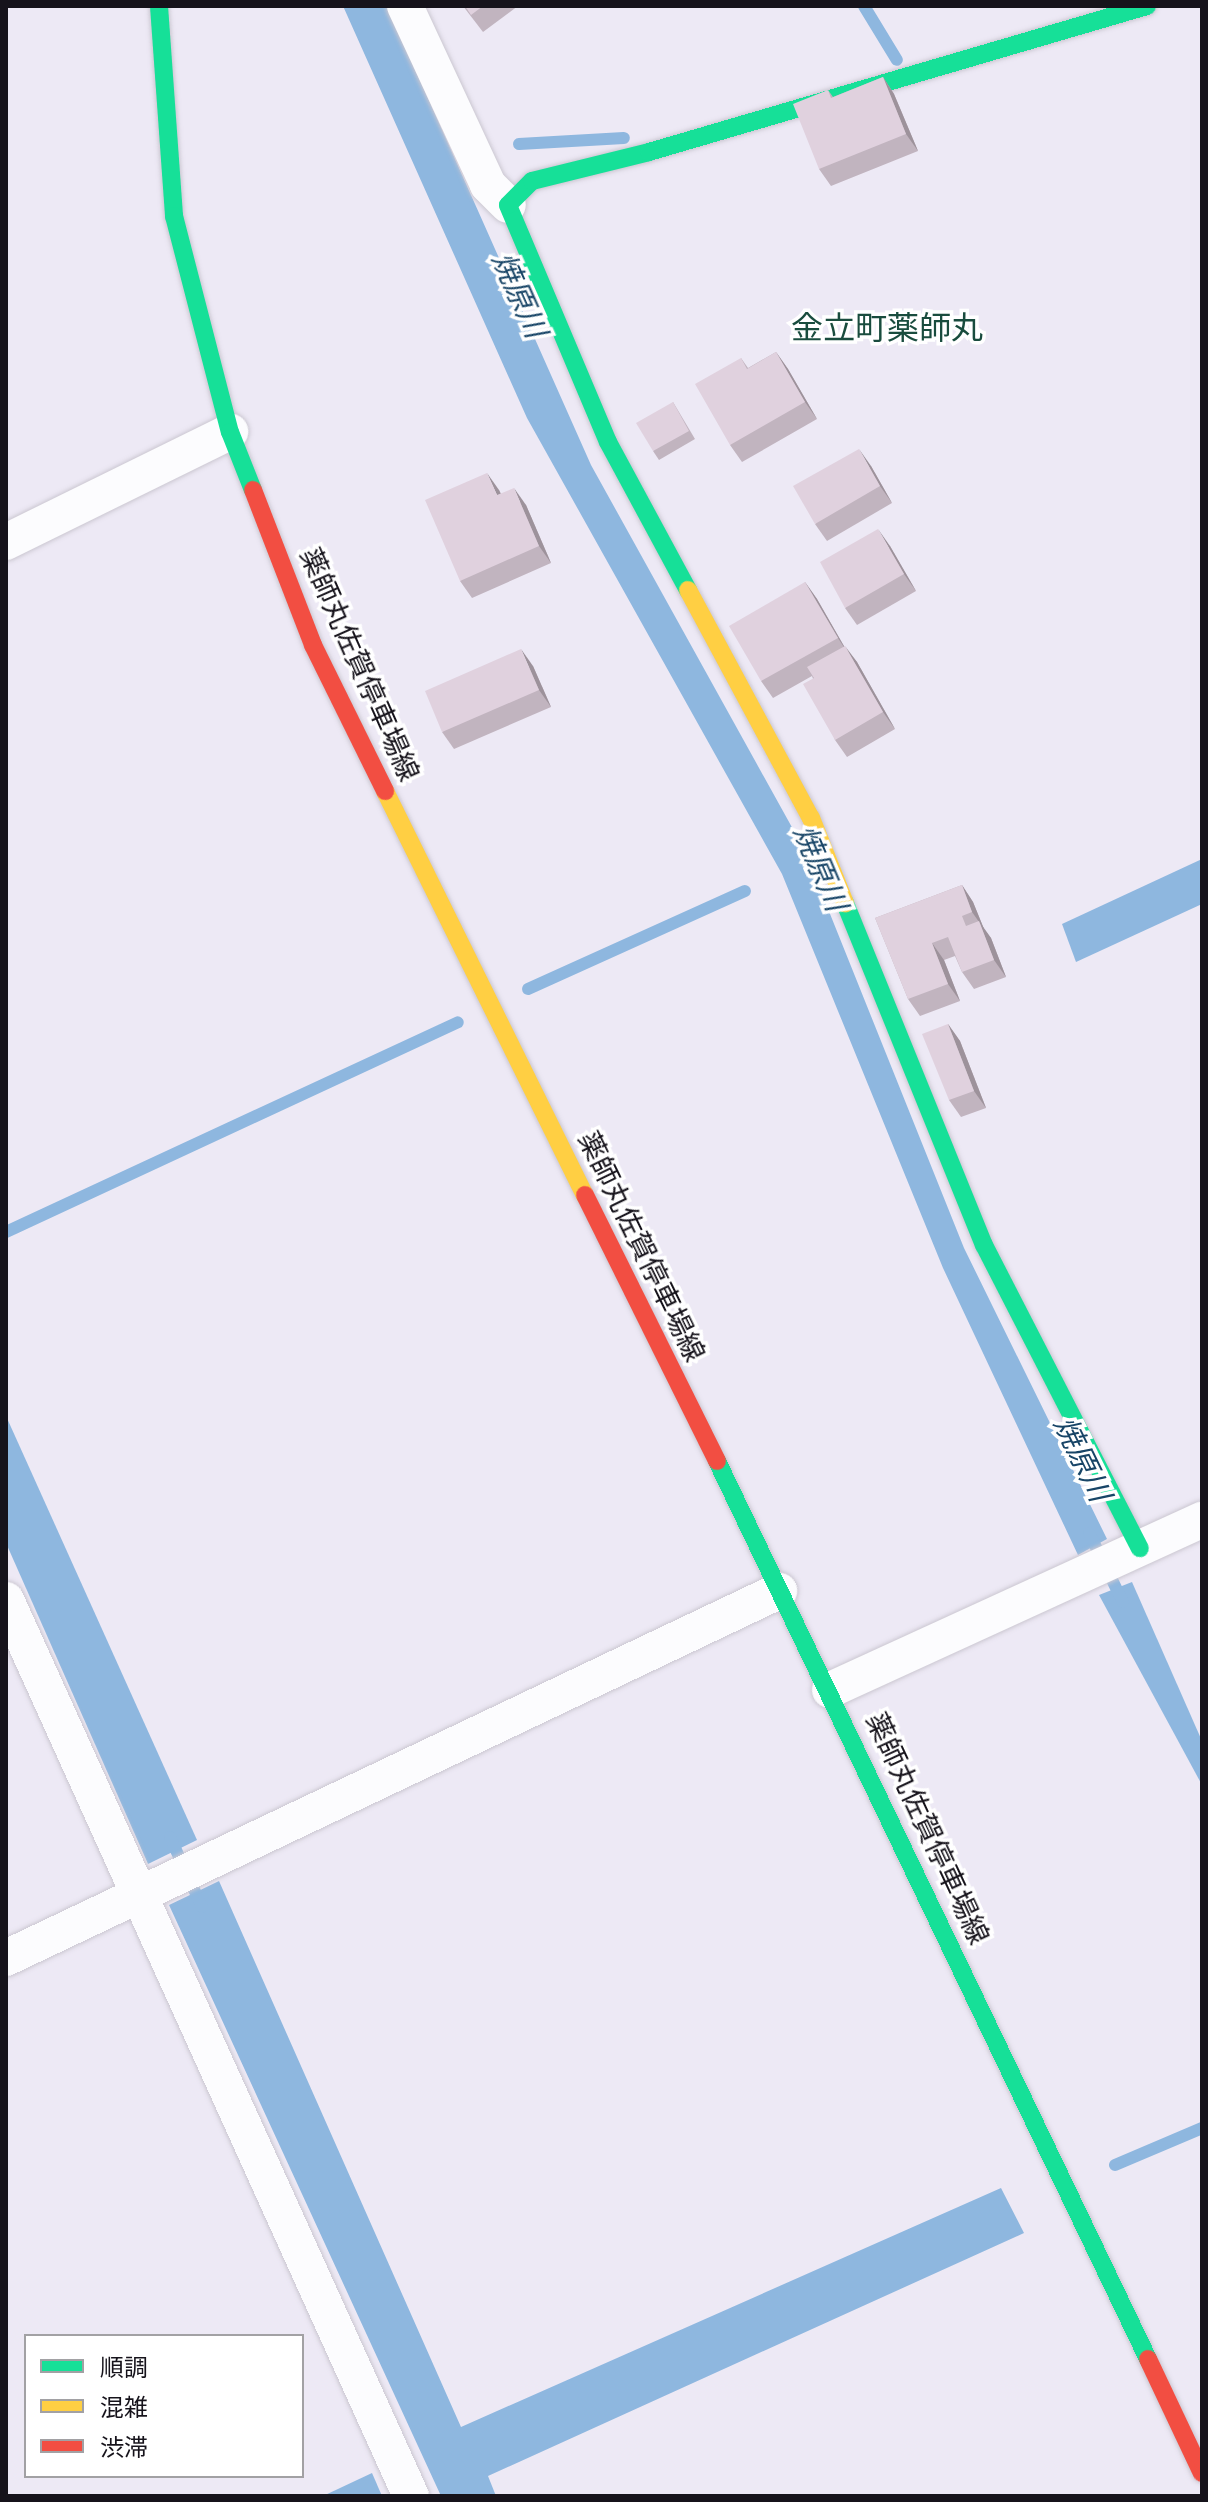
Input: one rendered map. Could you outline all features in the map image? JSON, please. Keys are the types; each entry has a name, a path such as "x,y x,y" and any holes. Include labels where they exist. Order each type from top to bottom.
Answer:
{"main road":[{"name":"薬師丸佐賀停車場線","path":"159,6 174,216 230,432 313,645 830,1690 1202,2473"},
{"path":"1140,1548 984,1245 811,818 608,442 508,205 532,181 649,152 1147,6"}],"street":[{"path":"405,6 488,185 508,205"},
{"path":"6,542 230,432"},
{"path":"830,1690 1202,1520"},
{"path":"6,1958 779,1591"},
{"path":"6,1600 169,1882 404,2482"}],"water":[{"path":"343,6 387,6 591,465 804,849 964,1248 1107,1539 1078,1555 943,1268 782,874 527,418"},
{"path":"1202,859 1202,904 1076,962 1062,924"},
{"path":"6,1416 197,1840 148,1864 6,1543"},
{"path":"1132,1582 1202,1741 1202,1785 1099,1595"},
{"path":"219,1881 461,2427 1001,2188 1024,2233 488,2476 496,2496 441,2496 169,1905"},
{"path":"372,2473 382,2496 323,2496"}],"building":[{"path":"465,6 483,6 471,15"},
{"path":"883,77 906,134 819,169 793,104 828,90 831,98"},
{"path":"776,352 805,402 730,445 695,384 741,358 747,369"},
{"path":"673,402 689,431 653,451 636,423"},
{"path":"859,449 880,486 815,524 793,486"},
{"path":"487,473 497,495 514,488 539,546 460,581 425,500"},
{"path":"878,529 904,574 845,608 820,562"},
{"path":"805,582 838,638 761,681 729,626"},
{"path":"845,646 883,712 835,740 803,684 814,678 807,667"},
{"path":"521,649 539,690 442,732 425,691"},
{"path":"962,885 972,912 962,916 966,926 979,921 994,960 962,972 948,937 932,943 948,984 908,999 875,918"},
{"path":"948,1024 974,1091 949,1100 922,1034"}],"waterway":[{"path":"864,6 897,60"},
{"path":"519,144 624,138"},
{"path":"528,989 745,891"},
{"path":"6,1232 458,1022"},
{"name":"焼原川","path":"1089,1533 1123,1602"},
{"path":"170,1837 202,1907"},
{"path":"1115,2165 1202,2128"}],"traffic: fast":[{"path":"159,6 174,216 230,432 253,490"},
{"path":"688,590 608,442 508,205 532,181 649,152 1147,6"},
{"path":"845,903 984,1245 1140,1548"},
{"path":"717,1461 1148,2359"}],"traffic: slow":[{"path":"688,590 811,818 845,903"},
{"path":"385,791 585,1195"}],"traffic: jam":[{"path":"253,490 313,645 385,791"},
{"path":"585,1195 717,1461"},
{"path":"1148,2359 1202,2473"}],"district":[{"name":"金立町薬師丸","path":"887,328"}]}
